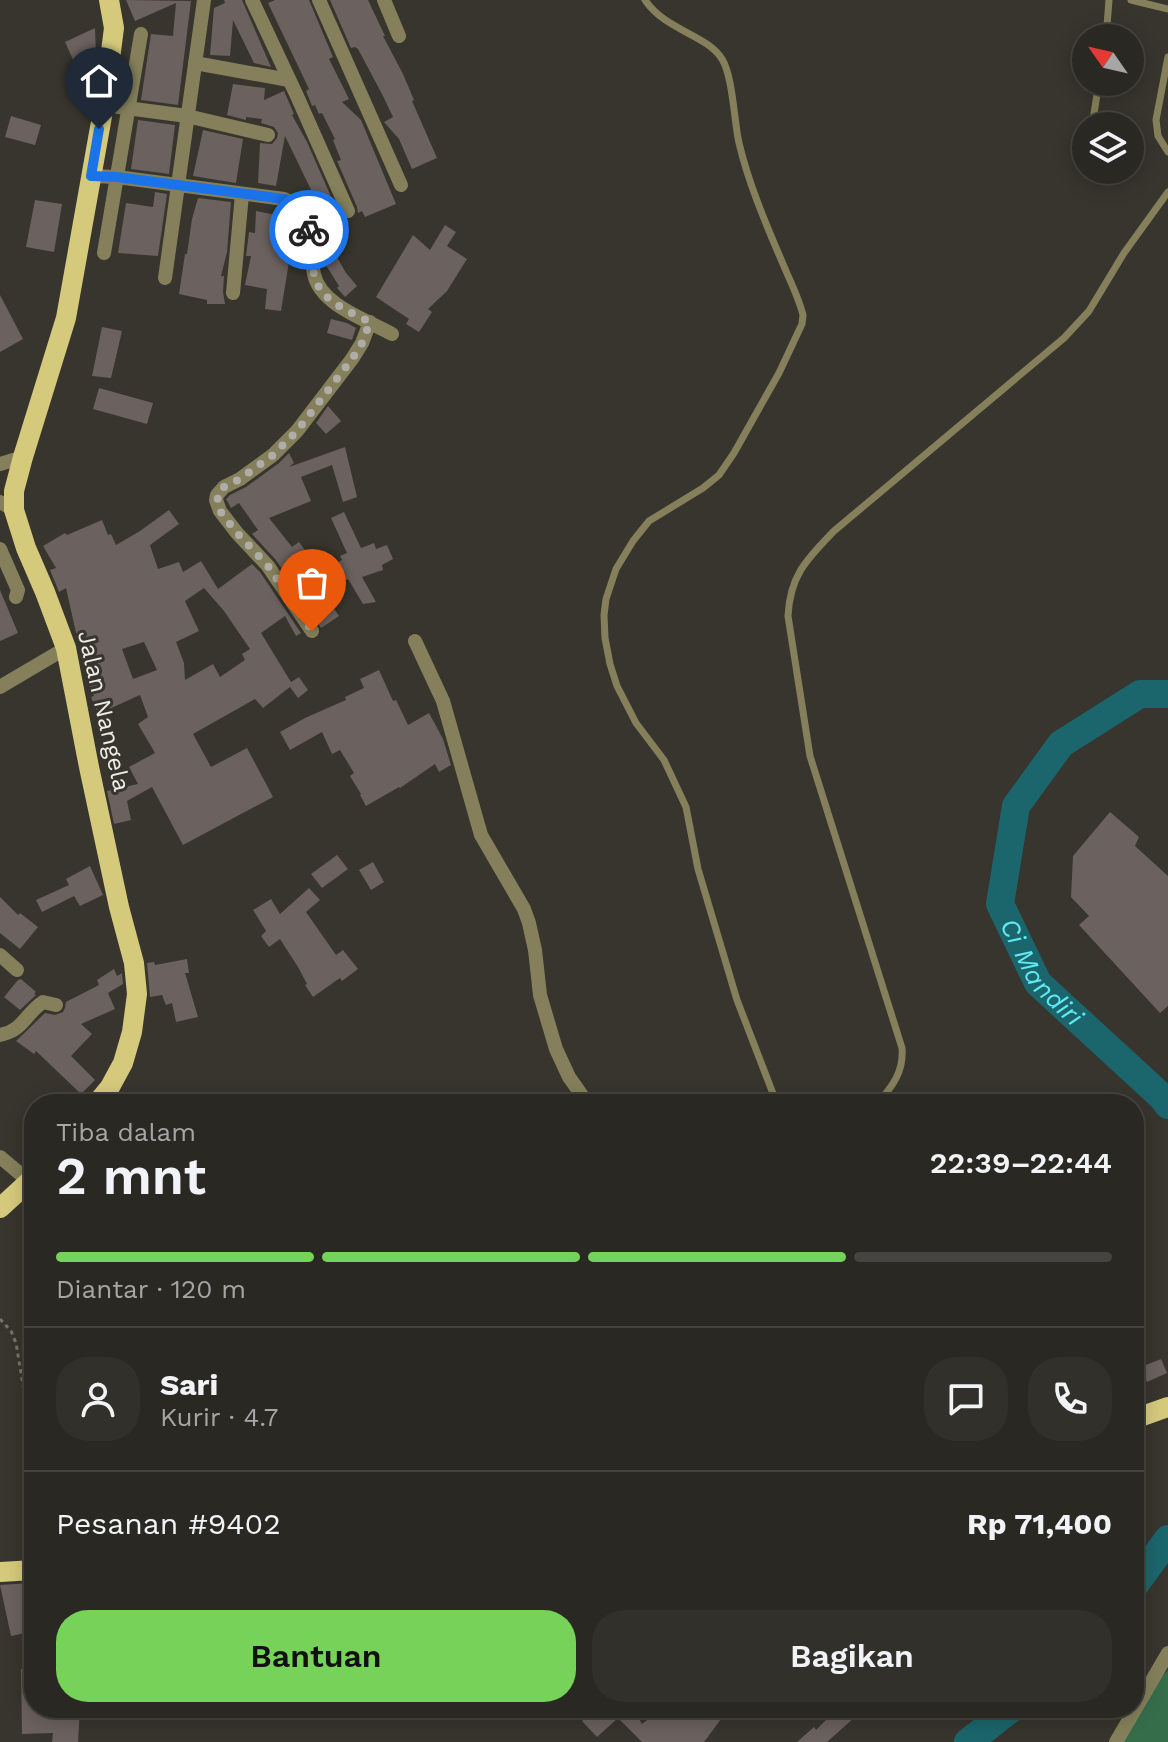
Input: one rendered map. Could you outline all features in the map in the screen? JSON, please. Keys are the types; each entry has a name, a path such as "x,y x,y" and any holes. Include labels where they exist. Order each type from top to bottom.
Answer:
{"main road":[{"name":"Jalan Nangela","path":"104,1094 123,1063 132,1032 137,994 134,963 119,907 66,648 7,506 66,318 104,105 114,28 109,0"},
{"path":"0,1208 24,1187"},
{"path":"1144,1416 1168,1407"},
{"path":"0,1572 24,1571"}],"street":[{"path":"165,278 204,0"},
{"path":"252,0 348,211"},
{"path":"319,0 401,185"},
{"path":"384,0 399,36"},
{"path":"104,253 141,34"},
{"path":"195,63 289,80"},
{"path":"104,105 187,116 268,135"},
{"path":"91,176 284,199 294,203 308,217 317,283 336,304 392,334"},
{"path":"233,293 242,194"},
{"path":"312,631 268,566 220,511 217,495 224,487 273,455 297,431 352,359 370,322"},
{"path":"0,464 23,457"},
{"path":"0,549 18,590 16,597"},
{"path":"415,641 443,701 481,835 524,909 535,950 540,995 556,1049 581,1094"},
{"path":"0,687 66,648"},
{"path":"0,955 17,970"},
{"path":"0,1035 21,1026 39,1004 56,1005"},
{"path":"0,1157 24,1174"},
{"path":"1144,1694 1168,1653"},
{"path":"1116,1742 1130,1718"}],"lane":[{"path":"645,0 661,18 709,46 721,58 732,98 739,143 754,194 803,315 802,324 779,373 734,453 719,475 703,488 649,521 616,569 604,615 605,638 617,686 636,723 664,760 686,807 698,869 737,1000 773,1094"},
{"path":"1107,24 1109,0"},
{"path":"1131,0 1168,9"},
{"path":"1168,57 1156,128 1168,152"},
{"path":"885,1094 897,1079 902,1048 810,756 788,616 792,585 806,562 834,531 1082,320 1124,253 1168,192"}],"path":[{"path":"0,1319 16,1343 24,1391"}],"green space":[{"path":"1168,1670 1168,1742 1118,1742 1133,1718 1144,1718 1144,1700"}],"building":[{"path":"126,0 191,1 178,105 141,100 151,34 173,36 176,3 135,21"},
{"path":"224,0 242,0 271,67 254,63 233,20 230,56 210,55 214,8 225,3"},
{"path":"275,0 309,0 333,57 329,59 349,99 342,102 361,120 396,204 365,217 362,211 358,213 337,161 341,160 335,139 322,113 319,114 315,105 312,106 306,91 309,89 268,3"},
{"path":"330,0 368,0 403,74 437,158 412,169 399,139 384,122 393,117 382,94 358,49 351,48"},
{"path":"95,28 96,55 75,64 65,42"},
{"path":"233,84 265,88 264,100 284,91 292,115 344,220 329,227 285,136 276,186 258,183 260,143 272,144 278,133 274,127 261,123 262,119 246,117 246,120 227,115"},
{"path":"11,116 41,125 35,145 5,137"},
{"path":"138,120 175,125 169,174 131,169"},
{"path":"203,130 243,139 236,183 193,176"},
{"path":"155,192 167,194 158,256 118,253 126,203 153,207"},
{"path":"198,198 231,202 227,252 221,276 224,276 225,304 207,304 207,300 179,294"},
{"path":"35,200 62,204 54,252 26,247"},
{"path":"256,211 296,219 281,311 265,309 267,289 245,285 251,256 246,256 249,232 255,233"},
{"path":"445,225 456,232 447,246 467,259 447,291 428,309 432,312 419,332 406,324 409,319 376,297 413,235 430,250"},
{"path":"326,240 357,286 345,297 322,259 320,246"},
{"path":"0,295 23,339 0,352"},
{"path":"331,319 356,328 352,340 327,333"},
{"path":"102,327 122,331 111,378 92,376"},
{"path":"99,388 153,403 147,424 93,409"},
{"path":"328,406 341,421 326,434 316,423"},
{"path":"345,447 357,497 343,502 332,465 301,477 311,501 269,518 292,547 299,542 321,572 342,560 340,556 347,553 331,518 344,512 361,548 374,543 376,549 387,545 393,559 382,565 383,570 362,577 376,602 363,604 348,579 323,593 339,616 321,628 276,560 252,534 258,530 239,503 231,508 226,499 289,453 294,463 289,467"},
{"path":"169,510 179,524 150,545 158,569 179,562 183,572 201,561 218,589 252,564 301,633 296,636 285,616 261,633 291,682 299,677 308,690 298,698 290,687 263,708 255,699 193,734 211,767 247,748 273,797 183,845 152,787 127,801 131,820 114,824 107,791 138,784 129,767 155,753 138,724 148,717 140,695 98,714 91,697 94,696 88,681 83,636 77,637 66,588 59,592 50,570 56,568 43,546 65,533 67,535 102,520 116,545","holes":["204,588 250,649 242,654 245,660 220,677 213,664 185,680 184,663 176,642 199,631 185,601","144,642 157,670 133,679 122,649"]},
{"path":"0,590 18,633 0,641"},
{"path":"379,670 408,725 429,713 443,739 451,765 439,772 435,764 366,806 350,776 354,773 340,750 332,754 322,732 290,750 280,732 346,700 345,697 364,688 360,679"},
{"path":"1110,812 1139,837 1135,846 1168,876 1168,1006 1160,1013 1079,925 1089,916 1071,897 1073,856"},
{"path":"337,855 348,869 322,888 311,874"},
{"path":"373,862 384,882 371,890 359,870"},
{"path":"90,866 103,895 80,906 74,896 42,912 36,900 69,885 66,879"},
{"path":"309,888 320,900 306,912 336,955 343,950 358,969 313,997 280,939 269,947 261,936 266,931 253,910 271,899 280,914"},
{"path":"0,897 18,915 20,913 38,927 20,949 0,933"},
{"path":"187,959 189,973 185,973 198,1017 176,1022 172,1003 166,1005 162,995 150,997 147,963 154,962 155,965"},
{"path":"114,969 117,976 122,973 123,984 108,993 115,1009 81,1024 92,1034 71,1056 95,1080 81,1094 36,1051 34,1054 16,1041 45,1013 55,1015 63,1012 66,1002 99,985 97,980"},
{"path":"21,979 36,995 20,1010 4,997"},
{"path":"1161,1359 1167,1373 1147,1382 1144,1366"},
{"path":"24,1583 24,1633 11,1636 0,1585"},
{"path":"21,1669 24,1669 24,1718 79,1718 78,1742 52,1742 53,1733 22,1734"},
{"path":"585,1718 618,1718 597,1737 582,1721"},
{"path":"618,1718 638,1718 642,1724 650,1718 722,1718 704,1742 642,1742"},
{"path":"828,1718 854,1718 827,1742 797,1742 814,1727 816,1730"}],"waterway":[{"name":"Ci Mandiri","path":"1168,694 1140,694 1061,744 1016,806 1000,904 1038,983 1168,1105"},
{"name":"Ci Mandiri","path":"1144,1572 1168,1539"},
{"name":"Ci Mandiri","path":"968,1742 999,1718"}],"way so far":[{"path":"309,230 317,283 336,304 370,322 352,359 297,431 273,455 218,492 216,500 220,511 268,566 312,631"}],"route":[{"path":"99,129 91,176 284,199 301,207 308,217 309,230"}]}
